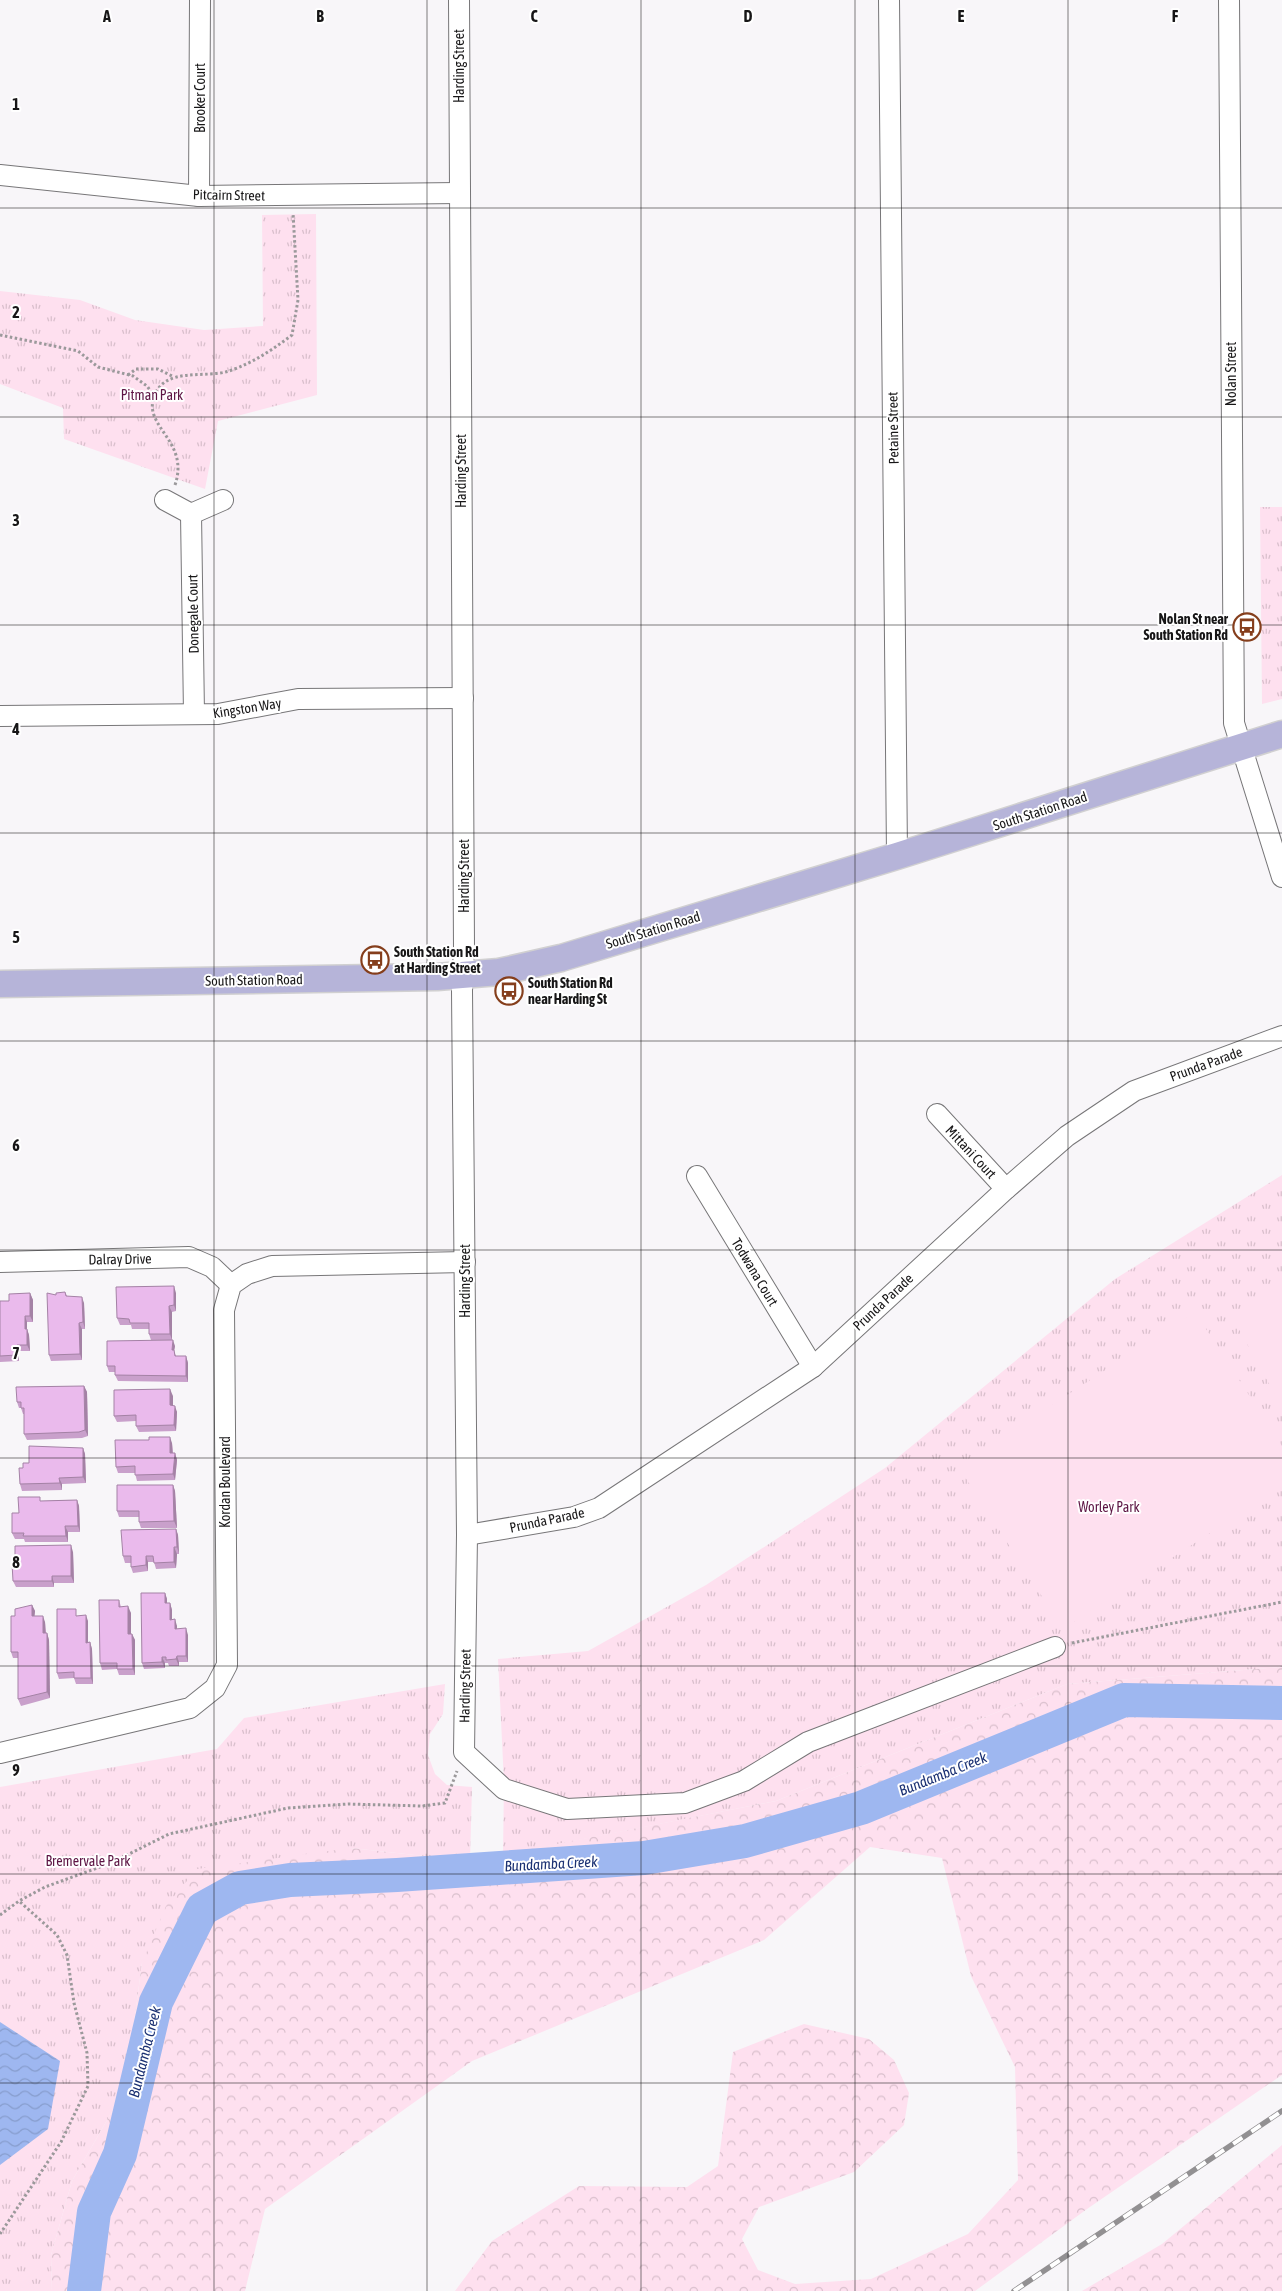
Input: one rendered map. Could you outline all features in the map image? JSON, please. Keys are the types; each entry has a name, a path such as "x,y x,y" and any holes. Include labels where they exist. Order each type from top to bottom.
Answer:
{"main road":[{"name":"South Station Road","path":"0,984 464,975 499,972 561,958 897,856 1282,734"}],"street":[{"name":"Brooker Court","path":"200,0 200,196"},
{"name":"Harding Street","path":"459,0 467,1535 464,1752"},
{"name":"Petaine Street","path":"888,0 897,856"},
{"name":"Nolan Street","path":"1229,0 1234,723 1241,747"},
{"name":"Pitcairn Street","path":"0,175 200,196 460,193"},
{"path":"169,494 191,514 223,500"},
{"name":"Donegale Court","path":"191,514 194,714"},
{"name":"Kingston Way","path":"0,716 218,714 298,699 463,698"},
{"path":"1241,747 1282,877"},
{"name":"Prunda Parade","path":"467,1535 574,1517 599,1508 812,1367 1066,1136 1134,1091 1282,1036"},
{"name":"Mittani Court","path":"937,1114 1006,1189"},
{"name":"Todwana Court","path":"697,1176 812,1367"},
{"name":"Dalray Drive","path":"0,1262 190,1257 212,1267 231,1285"},
{"path":"231,1285 247,1274 272,1266 465,1262"},
{"name":"Kordan Boulevard","path":"0,1753 190,1708 215,1688 227,1665 224,1310 231,1285"},
{"path":"464,1752 504,1789 567,1809 685,1803 744,1781 808,1742 1055,1646"}],"path":[{"path":"169,494 179,474 178,461 172,442 157,424 152,407 154,396 161,384 175,377 227,372 266,355 292,335 298,300 292,220 296,196"},
{"path":"0,335 78,351 98,367 128,375 147,386 154,396"},
{"path":"128,375 136,368 158,369 175,377"},
{"path":"1055,1646 1282,1602"},
{"path":"0,1915 19,1901 45,1887 111,1863 169,1834 288,1808 348,1804 422,1806 445,1803 464,1752"},
{"path":"0,2234 61,2142 88,2086 87,2053 74,2003 67,1955 57,1935 19,1901"}],"green space":[{"name":"Pitman Park","path":"316,214 317,395 218,421 205,489 64,439 63,408 0,384 0,291 80,300 135,320 204,330 263,326 262,215"},
{"path":"1260,507 1282,507 1282,699 1262,704"},
{"name":"Worley Park","path":"1282,1175 1282,1667 1067,1684 776,1801 503,1855 504,1782 498,1659 588,1651 706,1585 885,1468 1115,1279"},
{"path":"1282,1287 1282,1407 1231,1315"},
{"path":"1195,1312 1282,1446 1282,1486 1063,1629 958,1466"},
{"path":"1282,1667 1282,2075 1087,2209 975,2291 455,2291 492,2241 579,2186 687,2187 718,2166 733,2052 804,2024 869,2039 894,2060 909,2093 904,2125 854,2172 759,2207 742,2239 758,2270 795,2284 871,2279 968,2234 1018,2180 1015,2067 971,1976 942,1858 870,1847 764,1940 472,2061 265,2209 245,2291 52,2291 51,2255 72,2181 125,2089 142,1963 166,1906 197,1869 351,1848 470,1861 776,1801 1067,1684"},
{"name":"Bremervale Park","path":"445,1684 443,1714 430,1734 428,1755 435,1774 447,1785 472,1787 470,1861 351,1848 142,1963 125,2089 72,2181 51,2255 52,2291 0,2291 0,1787 217,1749 244,1718"},
{"path":"1282,2145 1282,2291 1082,2291 1162,2244"}],"water":[{"path":"0,2022 60,2061 48,2129 0,2165"}],"building":[{"path":"174,1286 174,1305 169,1306 170,1334 149,1334 149,1323 130,1323 129,1319 117,1318 116,1287"},
{"path":"65,1292 66,1296 82,1297 83,1322 79,1323 80,1354 49,1355 47,1293 56,1295 56,1293"},
{"path":"30,1293 30,1316 25,1316 27,1345 17,1345 17,1355 0,1356 0,1301 9,1301 9,1294"},
{"path":"173,1340 172,1350 174,1350 175,1356 186,1356 186,1376 115,1375 115,1366 107,1366 107,1341"},
{"path":"84,1386 85,1430 79,1432 24,1434 24,1408 21,1408 21,1402 17,1402 16,1387"},
{"path":"170,1389 170,1405 175,1406 174,1425 136,1426 136,1415 114,1416 114,1390"},
{"path":"149,1437 170,1437 170,1453 175,1453 173,1474 135,1475 135,1466 116,1467 115,1440 149,1440"},
{"path":"29,1446 83,1448 83,1477 59,1478 60,1483 20,1484 19,1468 23,1468 23,1463 29,1463"},
{"path":"117,1485 173,1485 174,1521 139,1522 139,1511 117,1511"},
{"path":"18,1497 40,1497 40,1501 77,1500 78,1526 65,1526 66,1536 23,1536 24,1533 12,1533 12,1513 19,1513"},
{"path":"176,1529 177,1547 174,1547 174,1562 154,1563 153,1556 146,1556 146,1565 131,1567 131,1556 123,1556 121,1530"},
{"path":"71,1545 71,1576 52,1576 52,1581 13,1581 12,1563 15,1563 15,1546"},
{"path":"141,1593 165,1593 165,1603 170,1603 170,1620 175,1619 175,1629 186,1628 186,1656 177,1656 176,1659 166,1660 166,1657 162,1657 162,1662 142,1663"},
{"path":"99,1600 119,1600 119,1607 128,1606 128,1634 132,1634 133,1669 117,1669 117,1663 100,1663"},
{"path":"32,1605 32,1616 43,1616 43,1633 47,1633 47,1692 18,1699 18,1652 11,1652 11,1616 15,1616 15,1609"},
{"path":"57,1609 76,1609 76,1616 86,1615 86,1643 90,1642 91,1678 74,1678 74,1672 57,1673"}],"waterway":[{"name":"Bundamba Creek","path":"84,2291 94,2212 120,2154 156,2002 202,1909 240,1888 290,1880 397,1875 644,1858 745,1841 861,1808 1124,1700 1282,1703"}],"railway":[{"path":"1014,2291 1282,2111"}],"place":[{"name":"Nolan St near South Station Rd","path":"1247,627"},
{"name":"South Station Rd at Harding Street","path":"375,960"},
{"name":"South Station Rd near Harding St","path":"509,991"}]}
